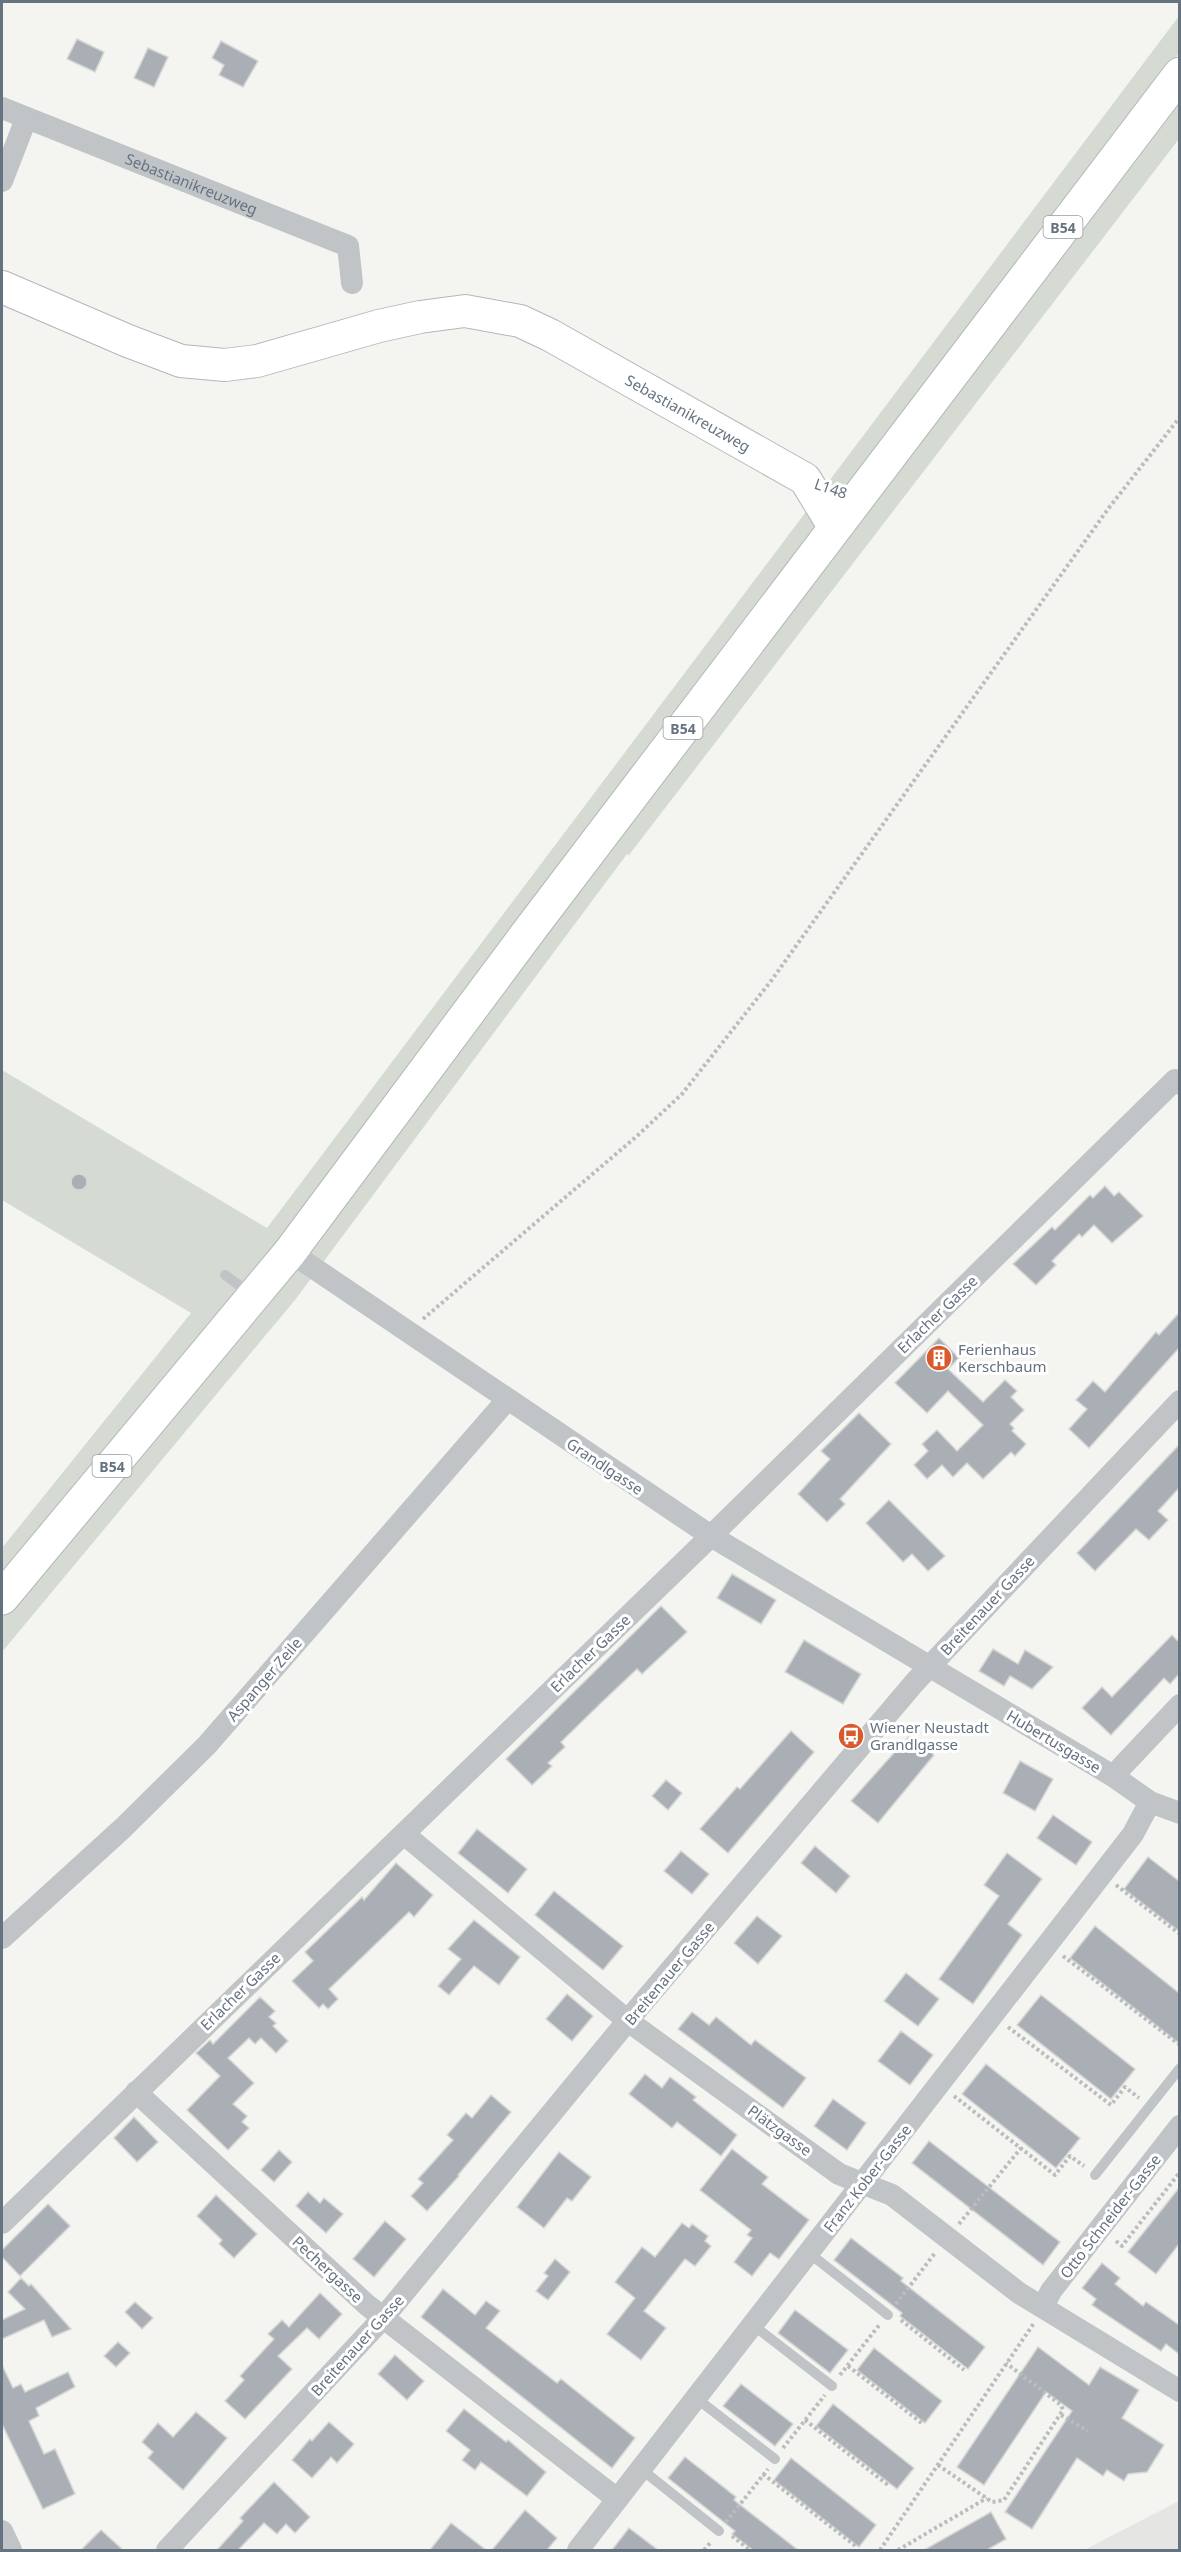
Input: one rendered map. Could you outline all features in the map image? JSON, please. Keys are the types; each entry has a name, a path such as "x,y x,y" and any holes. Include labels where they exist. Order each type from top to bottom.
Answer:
{"main road":[{"name":"B54","path":"2,1597 290,1252 1179,74"},
{"name":"Sebastianikreuzweg","path":"2,287 181,361 225,365 257,360 420,317 465,311 520,321 550,335 805,479 835,528"},
{"name":"L148","path":"805,479 858,497"}],"street":[{"name":"Sebastianikreuzweg","path":"2,108 348,246 352,283"},
{"path":"2,181 26,119"},
{"name":"Erlacher Gasse","path":"2,2223 1177,1082"},
{"name":"Grandlgasse","path":"290,1252 711,1536 929,1667"},
{"name":"Aspanger Zeile","path":"2,1938 123,1828 207,1744 507,1400"},
{"name":"Breitenauer Gasse","path":"167,2550 383,2319 628,2020 929,1667 1179,1401"},
{"name":"Hubertusgasse","path":"929,1667 1113,1776 1150,1802 1179,1813"},
{"path":"1113,1776 1179,1705"},
{"name":"Franz Kober-Gasse","path":"579,2550 1133,1834 1150,1802"},
{"name":"Plätzgasse","path":"404,1834 628,2020 839,2174 892,2195 1019,2293 1179,2391"},
{"name":"Pechergasse","path":"136,2092 383,2319 617,2499"},
{"name":"Otto Schneider-Gasse","path":"1043,2307 1051,2290 1179,2127"},
{"path":"2,2531 11,2550"}],"lane":[{"path":"225,1275 252,1295"},
{"path":"1095,2175 1179,2068"},
{"path":"809,2253 889,2313"},
{"path":"753,2325 832,2386"},
{"path":"696,2398 775,2459"},
{"path":"641,2469 720,2529"}],"path":[{"path":"407,1332 637,1136 682,1094 771,981 1108,509 1179,417"},
{"path":"1101,1875 1179,1934"},
{"path":"1048,1944 1179,2045"},
{"path":"993,2016 1111,2105 1125,2087 1150,2106"},
{"path":"939,2085 1055,2175 1070,2156 1095,2175"},
{"path":"704,2550 1021,2148"},
{"path":"1099,2229 1122,2246 1179,2172"},
{"path":"880,2550 1043,2307"},
{"path":"889,2313 964,2370"},
{"path":"938,2464 992,2502 1004,2500 1062,2415 1061,2405 1006,2363"},
{"path":"848,2366 923,2424"},
{"path":"1062,2415 1088,2431"},
{"path":"806,2420 888,2485"},
{"path":"763,2474 857,2547"},
{"path":"898,2550 987,2498"},
{"path":"720,2529 750,2550"}],"shaded area":[{"path":"1179,16 1179,53 984,310 1179,95 1179,139 629,855 627,854 295,1300 2,1652 2,1548 191,1313 2,1200 2,1070 267,1228"},
{"path":"1179,2501 1179,2550 1084,2550"}],"building":[{"path":"77,39 104,52 95,72 67,59"},
{"path":"221,41 258,61 243,87 219,75 224,65 212,58"},
{"path":"148,48 168,57 154,87 134,78"},
{"path":"79,1174 85,1176 87,1182 85,1188 79,1190 73,1188 71,1182 73,1176"},
{"path":"1105,1186 1114,1196 1119,1192 1143,1216 1112,1243 1094,1225 1082,1237 1079,1234 1052,1261 1056,1265 1036,1285 1013,1264 1052,1227 1055,1230 1090,1195 1093,1198"},
{"path":"1179,1313 1179,1348 1089,1448 1069,1429 1087,1409 1076,1400 1093,1381 1105,1392 1156,1332 1159,1335"},
{"path":"939,1338 959,1358 948,1369 983,1402 1005,1380 1017,1391 1011,1397 1024,1410 1010,1424 1014,1428 1012,1431 1026,1444 1015,1456 1011,1452 983,1479 967,1463 953,1477 942,1465 927,1479 914,1465 928,1451 922,1444 937,1430 957,1451 983,1425 948,1391 927,1413 895,1383"},
{"path":"859,1413 891,1444 840,1499 845,1504 827,1522 798,1494 830,1459 821,1451"},
{"path":"1179,1445 1179,1488 1158,1511 1168,1520 1149,1540 1136,1529 1095,1571 1077,1553"},
{"path":"889,1500 945,1556 928,1571 912,1554 903,1562 866,1523"},
{"path":"732,1574 776,1600 761,1624 717,1598"},
{"path":"661,1606 687,1632 642,1674 637,1669 561,1742 565,1747 548,1763 552,1766 532,1785 506,1759"},
{"path":"1172,1635 1179,1642 1179,1674 1170,1684 1164,1678 1111,1735 1082,1708 1102,1687 1112,1697"},
{"path":"804,1640 861,1674 843,1704 785,1672"},
{"path":"993,1649 1018,1664 1025,1650 1053,1667 1032,1689 1010,1676 1004,1686 979,1671"},
{"path":"791,1731 814,1752 728,1853 700,1829 737,1787 740,1789"},
{"path":"910,1735 934,1755 878,1823 851,1801"},
{"path":"1020,1761 1053,1779 1035,1811 1003,1793"},
{"path":"666,1780 682,1793 668,1810 652,1796"},
{"path":"1053,1815 1092,1842 1076,1865 1037,1838"},
{"path":"477,1829 527,1869 508,1893 458,1853"},
{"path":"815,1846 850,1876 836,1893 801,1863"},
{"path":"681,1851 709,1874 692,1894 664,1871"},
{"path":"1007,1853 1042,1879 1008,1924 1022,1935 973,2004 939,1979 999,1896 984,1885"},
{"path":"1148,1857 1179,1881 1179,1931 1124,1889"},
{"path":"396,1863 433,1895 414,1917 409,1912 329,1989 338,1999 328,2009 323,2004 319,2008 292,1981 313,1961 305,1952 362,1897 364,1900"},
{"path":"554,1891 623,1946 603,1970 535,1915"},
{"path":"757,1916 782,1936 758,1964 734,1943"},
{"path":"474,1920 520,1957 499,1985 474,1966 449,1995 438,1986 461,1959 448,1949"},
{"path":"1095,1926 1179,1993 1179,2043 1070,1958"},
{"path":"906,1973 939,1999 918,2026 884,2001"},
{"path":"567,1994 593,2016 572,2041 546,2019"},
{"path":"1041,1995 1135,2069 1111,2099 1017,2025"},
{"path":"260,1997 275,2011 269,2017 276,2023 273,2026 288,2041 276,2053 261,2038 255,2044 249,2038 228,2058 254,2083 233,2104 247,2116 242,2122 249,2128 228,2150 187,2110 220,2076 196,2053 210,2040 213,2044"},
{"path":"692,2012 709,2025 716,2017 751,2045 755,2040 806,2078 783,2108 678,2029"},
{"path":"901,2031 933,2055 910,2085 878,2061"},
{"path":"986,2064 1080,2138 1056,2168 962,2094"},
{"path":"645,2074 662,2088 670,2077 696,2097 693,2100 737,2135 721,2156 677,2122 672,2128 629,2094"},
{"path":"491,2095 511,2112 427,2211 411,2196 423,2183 418,2179 453,2140 447,2135 466,2113 472,2118"},
{"path":"833,2099 866,2123 847,2150 814,2126"},
{"path":"134,2117 158,2142 137,2162 114,2138"},
{"path":"929,2141 1060,2242 1043,2265 912,2163"},
{"path":"732,2149 768,2177 762,2184 809,2220 779,2259 770,2253 752,2276 734,2262 752,2238 747,2235 751,2230 700,2190"},
{"path":"279,2150 292,2162 274,2182 261,2170"},
{"path":"559,2152 591,2177 572,2201 567,2198 544,2228 517,2207"},
{"path":"1179,2188 1179,2244 1156,2274 1128,2252"},
{"path":"308,2192 320,2203 324,2198 343,2214 326,2233 296,2206"},
{"path":"216,2195 257,2234 234,2258 219,2244 222,2240 197,2216"},
{"path":"48,2204 70,2226 20,2276 2,2257 2,2250"},
{"path":"385,2221 406,2239 374,2277 353,2259"},
{"path":"682,2223 689,2228 692,2224 708,2236 705,2241 711,2246 695,2266 685,2259 644,2311 666,2328 641,2360 607,2334 635,2298 615,2282 642,2247 655,2257"},
{"path":"851,2238 903,2278 901,2281 985,2347 968,2369 834,2260"},
{"path":"555,2259 570,2272 548,2300 536,2291 548,2276 544,2273"},
{"path":"1102,2263 1120,2278 1115,2284 1143,2306 1146,2302 1179,2325 1179,2354 1166,2344 1161,2351 1092,2305 1096,2299 1082,2288"},
{"path":"21,2278 29,2286 31,2284 71,2329 52,2337 44,2320 2,2339 2,2320 25,2309 8,2292"},
{"path":"443,2289 475,2315 486,2301 500,2311 486,2328 557,2383 561,2379 635,2438 612,2468 421,2317"},
{"path":"320,2293 342,2314 319,2339 307,2328 278,2356 292,2369 245,2419 225,2401 244,2380 240,2376 274,2339 268,2334 282,2320 289,2327"},
{"path":"135,2302 153,2318 142,2329 125,2312"},
{"path":"795,2310 848,2350 830,2373 778,2333"},
{"path":"118,2342 130,2353 116,2367 104,2356"},
{"path":"1038,2347 1089,2385 1100,2367 1139,2390 1122,2418 1164,2445 1147,2472 1128,2474 1124,2481 1107,2470 1103,2476 1077,2458 1032,2529 1005,2512 1072,2411 1046,2392 984,2485 957,2467"},
{"path":"874,2348 942,2401 925,2423 857,2370"},
{"path":"395,2355 424,2381 407,2400 378,2374"},
{"path":"2,2365 13,2388 21,2384 25,2392 68,2372 75,2387 36,2408 39,2416 29,2421 44,2454 55,2449 75,2494 43,2509 2,2424"},
{"path":"741,2384 793,2424 775,2446 723,2406"},
{"path":"833,2404 914,2468 897,2489 816,2426"},
{"path":"464,2409 506,2442 508,2440 546,2472 527,2496 481,2462 475,2470 462,2460 470,2450 446,2431"},
{"path":"196,2412 227,2438 183,2490 148,2458 153,2452 142,2442 158,2423 173,2437"},
{"path":"329,2422 354,2444 337,2463 331,2457 312,2478 292,2460"},
{"path":"685,2457 736,2497 734,2500 798,2550 753,2550 732,2534 735,2531 668,2478"},
{"path":"791,2458 876,2525 859,2547 774,2480"},
{"path":"274,2482 310,2517 295,2533 286,2524 277,2534 264,2523 238,2550 217,2550 243,2521 240,2518"},
{"path":"525,2510 557,2538 547,2550 492,2550"},
{"path":"991,2512 1006,2539 987,2550 924,2550"},
{"path":"451,2523 486,2550 430,2550"},
{"path":"629,2528 658,2550 612,2550"},
{"path":"101,2530 123,2550 81,2550"}],"place":[{"name":"Ferienhaus Kerschbaum","path":"939,1358"},
{"name":"Wiener Neustadt Grandlgasse","path":"851,1736"}]}
